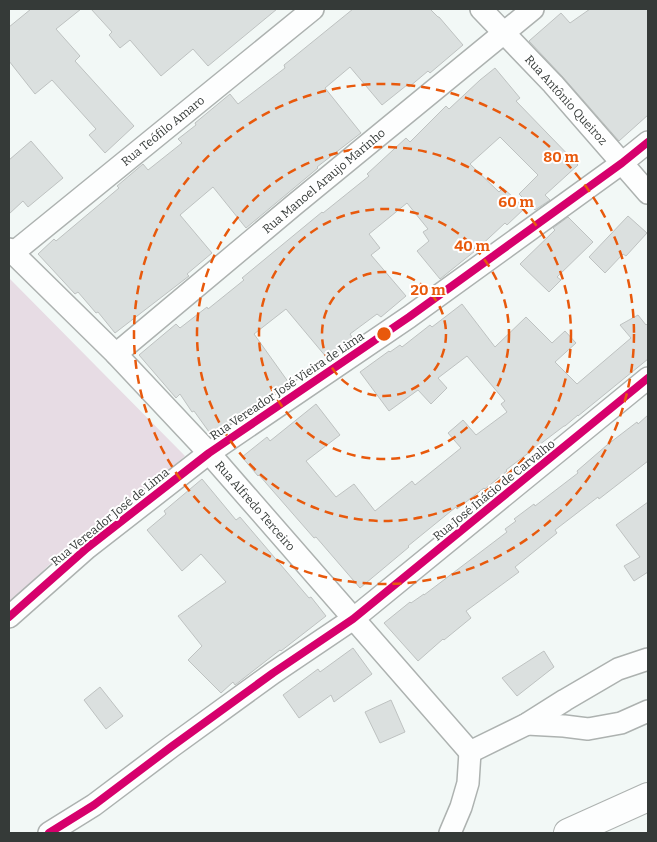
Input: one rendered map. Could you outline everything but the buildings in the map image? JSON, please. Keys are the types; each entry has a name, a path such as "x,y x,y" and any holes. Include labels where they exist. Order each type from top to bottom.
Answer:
{"highway":[{"path":"568,833 648,797"}],"street":[{"name":"Rua Teófilo Amaro","path":"11,251 313,9"},
{"name":"Rua Antônio Queiroz","path":"480,9 553,84 648,193"},
{"name":"Rua Manoel Araujo Marinho","path":"116,354 533,9"},
{"path":"622,163 648,142"},
{"name":"Rua Vereador José Vieira de Lima","path":"209,453 409,317 622,163"},
{"name":"Rua Alfredo Terceiro","path":"11,251 116,354 209,453 470,752"},
{"name":"Rua José Inácio de Carvalho","path":"49,833 94,805 265,679 353,619 648,378"},
{"name":"Rua Vereador José de Lima","path":"9,617 87,548 209,453"},
{"path":"450,833 462,807 468,783 470,752 527,724 618,670 648,659"},
{"path":"527,724 588,729 621,723 648,711"}],"shaded area":[{"path":"9,278 185,456 118,512 70,545 9,603"}],"cycle path":[{"path":"9,617 87,548 209,453 409,317 622,163 648,142"},
{"path":"49,833 94,805 273,673 353,619 648,378"}]}
